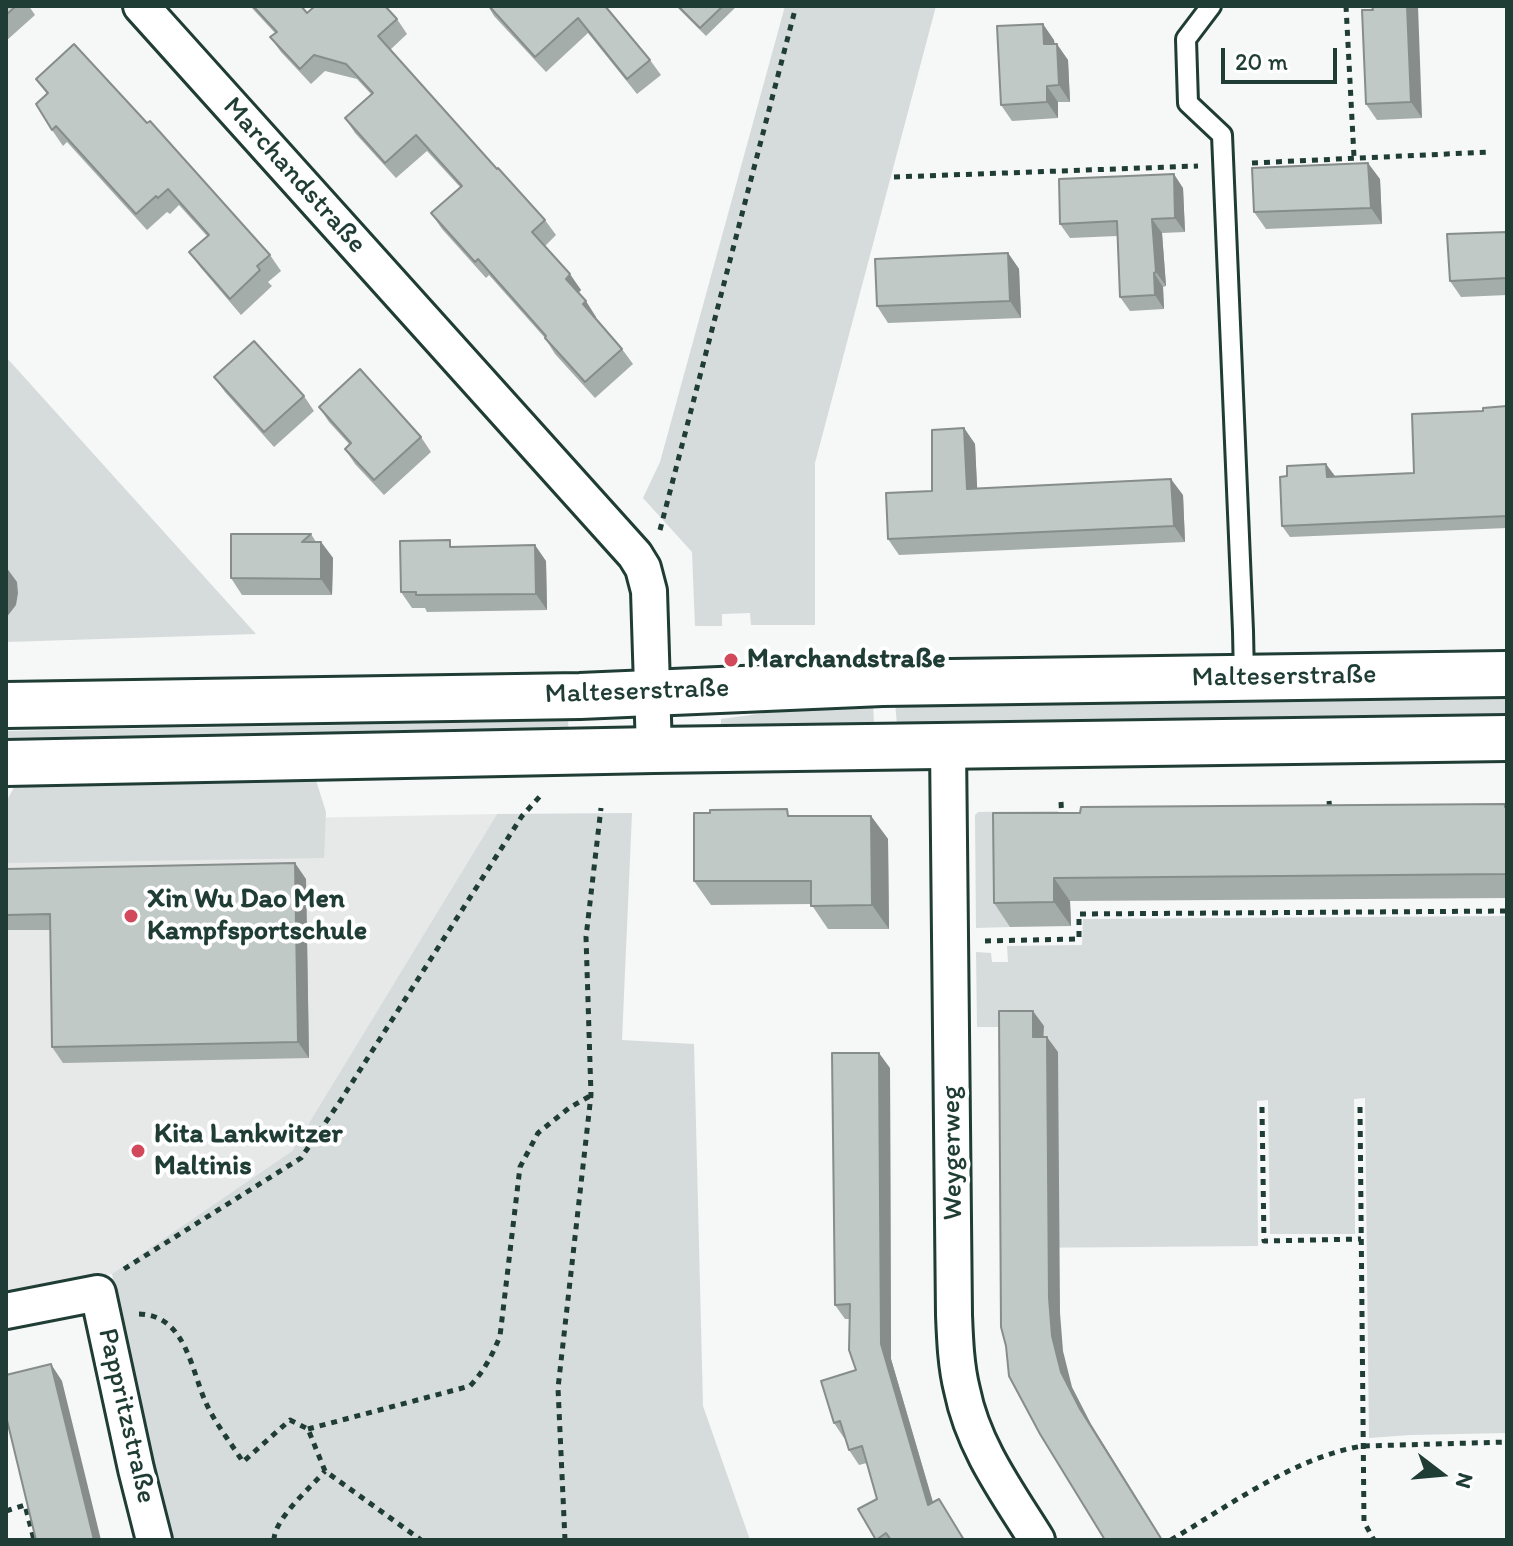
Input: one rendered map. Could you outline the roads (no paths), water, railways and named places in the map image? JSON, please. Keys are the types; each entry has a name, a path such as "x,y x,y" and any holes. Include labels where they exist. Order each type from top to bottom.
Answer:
{"main road":[{"name":"Malteserstraße","path":"6,705 580,696 882,683 1507,674"},
{"name":"Malteserstraße","path":"6,763 1507,738"}],"street":[{"name":"Marchandstraße","path":"141,6 635,555 643,568 649,591 654,750"},
{"name":"Weygerweg","path":"948,746 957,1357 972,1425 984,1452 1037,1540"},
{"name":"Pappritzstraße","path":"6,1311 98,1293 154,1540"}],"lane":[{"path":"1211,6 1186,39 1188,103 1222,135 1244,678"}],"place":[{"name":"Marchandstraße","path":"731,660"},
{"name":"Xin Wu Dao Men Kampfsportschule","path":"131,916"},
{"name":"Kita Lankwitzer Maltinis","path":"138,1151"}]}
